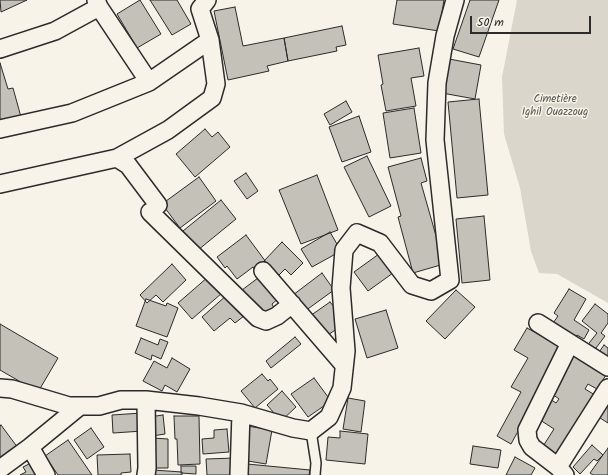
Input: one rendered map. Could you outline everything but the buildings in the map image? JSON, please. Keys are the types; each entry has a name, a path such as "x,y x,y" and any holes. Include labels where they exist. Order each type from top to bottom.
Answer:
{"street":[{"path":"0,184 117,158 168,130 212,98 216,84 210,40 200,9 207,0"},
{"path":"0,388 12,389 69,406 99,406 121,400 146,400 199,406 241,413 294,428 311,431 330,417 342,388 346,351 341,288 344,250 357,233 380,243 412,285 431,291 450,280 435,140 438,82 445,36 455,0"},
{"path":"0,48 55,31 98,4 149,82"},
{"path":"0,129 72,113 149,82 210,40"},
{"path":"117,158 128,165 154,208 258,318 266,321 277,316 292,304"},
{"path":"263,270 344,366"},
{"path":"538,323 608,368"},
{"path":"570,343 527,430 528,440 532,447 561,471 608,388"},
{"path":"146,400 146,475"},
{"path":"0,470 80,406"},
{"path":"239,475 241,413"},
{"path":"30,447 46,475"}],"lane":[{"path":"311,431 316,463 315,475"}],"green space":[{"name":"Cimetière Ighil Ouazzoug","path":"517,0 608,0 608,303 557,274 539,273 531,251 520,188 504,134 502,77"}]}
